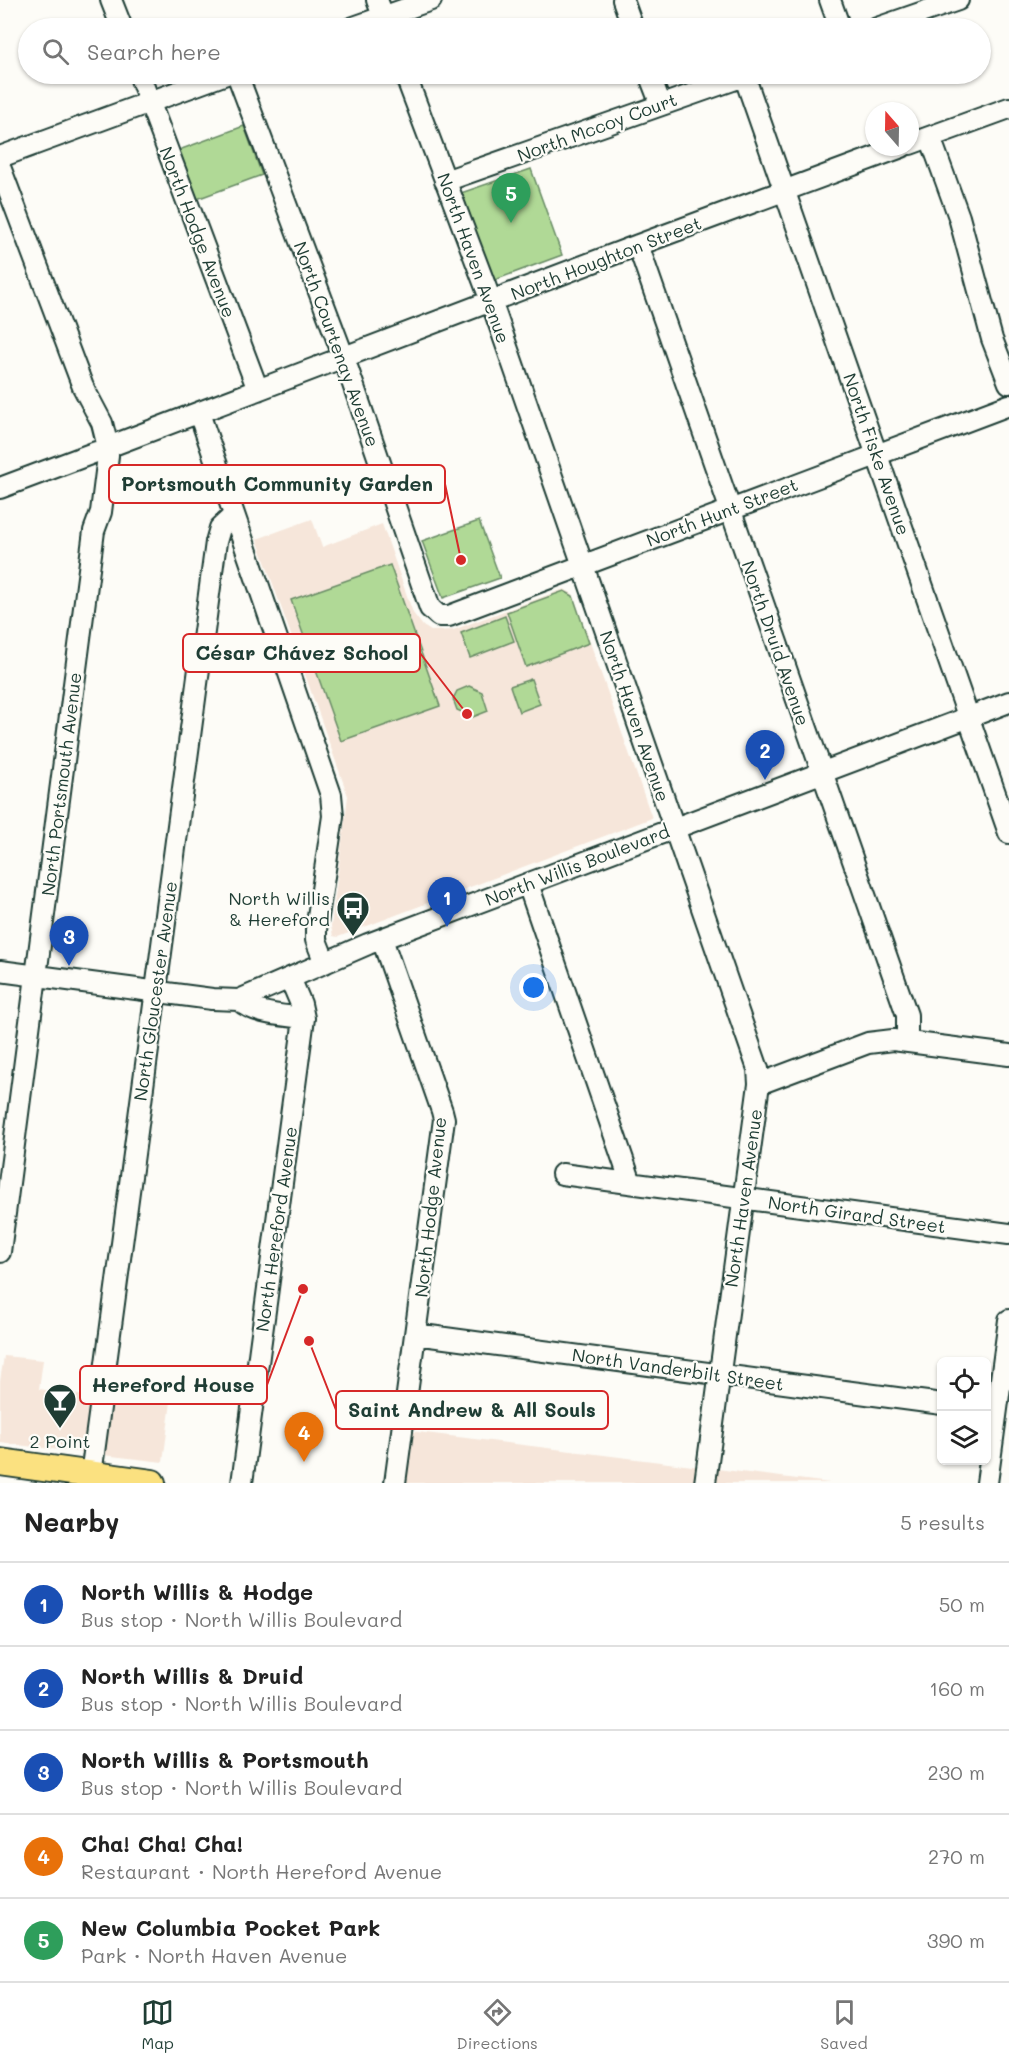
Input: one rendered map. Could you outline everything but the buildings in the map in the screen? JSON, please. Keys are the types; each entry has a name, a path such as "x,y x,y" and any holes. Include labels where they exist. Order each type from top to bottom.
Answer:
{"main road":[{"path":"0,1462 152,1483"}],"street":[{"path":"111,0 118,18"},
{"path":"383,15 431,0"},
{"path":"623,0 629,18"},
{"path":"830,0 836,18"},
{"path":"906,18 958,0"},
{"name":"North Hodge Avenue","path":"143,84 258,390"},
{"path":"0,157 197,84"},
{"name":"North Courtenay Avenue","path":"241,84 344,358 430,608 436,615"},
{"name":"North Haven Avenue","path":"409,84 490,301 758,1069 759,1084 705,1483"},
{"path":"653,84 661,105"},
{"name":"North Mccoy Court","path":"445,181 719,84"},
{"name":"North Fiske Avenue","path":"750,84 784,190 1009,833"},
{"path":"919,141 1009,108"},
{"path":"930,137 959,217 992,339 1009,383"},
{"name":"North Houghton Street","path":"0,488 877,156"},
{"name":"North Portsmouth Avenue","path":"0,167 83,387 102,423 105,486 101,512 94,531 0,1252"},
{"name":"North Druid Avenue","path":"638,245 907,1015 907,1042"},
{"name":"North Hunt Street","path":"436,615 448,616 1009,405"},
{"path":"199,413 331,795 333,816 316,930 316,940 325,963"},
{"name":"North Gloucester Avenue","path":"91,1475 216,542 220,528 234,515"},
{"name":"North Willis Boulevard","path":"0,971 224,1001 239,1000 382,939 1009,702"},
{"path":"528,884 631,1183"},
{"name":"North Hodge Avenue","path":"382,939 444,1119 395,1483"},
{"name":"North Hereford Avenue","path":"242,1483 304,1018 290,978"},
{"path":"239,1000 246,1007 254,1010 304,1018"},
{"path":"759,1084 868,1043 893,1040 1009,1055"},
{"name":"North Girard Street","path":"562,1174 1009,1234"},
{"path":"987,1483 1009,1320"},
{"name":"North Vanderbilt Street","path":"415,1334 937,1403"}],"shaded area":[{"path":"312,519 322,547 382,524 413,613 423,626 431,631 453,630 564,589 573,594 652,818 338,937 333,936 331,926 348,796 257,539"},
{"path":"4,1356 43,1360 39,1389 93,1397 112,1394 171,1402 163,1462 0,1443 0,1381"},
{"path":"409,1431 830,1483 403,1483"}],"green space":[{"path":"244,126 262,175 197,199 179,150"},
{"path":"531,169 562,255 492,281 461,193"},
{"path":"479,521 500,578 443,598 422,541"},
{"path":"390,565 440,706 341,741 291,600"},
{"path":"564,591 573,596 589,643 526,667 507,612"},
{"path":"505,616 514,641 470,658 461,633"},
{"path":"531,679 540,704 519,712 510,686"},
{"path":"469,686 482,692 488,711 473,717 457,710 453,699 457,691"}],"place":[{"name":"New Columbia Pocket Park","path":"511,223"},
{"name":"Portsmouth Community Garden","path":"461,560"},
{"name":"César Chávez School","path":"467,714"},
{"name":"North Willis & Druid","path":"765,780"},
{"name":"North Willis & Hodge","path":"447,927"},
{"name":"North Willis & Hereford","path":"353,937"},
{"name":"North Willis & Portsmouth","path":"69,966"},
{"name":"Hereford House","path":"303,1289"},
{"name":"Saint Andrew & All Souls","path":"309,1341"},
{"name":"2 Point","path":"60,1429"},
{"name":"Cha! Cha! Cha!","path":"304,1462"}]}
